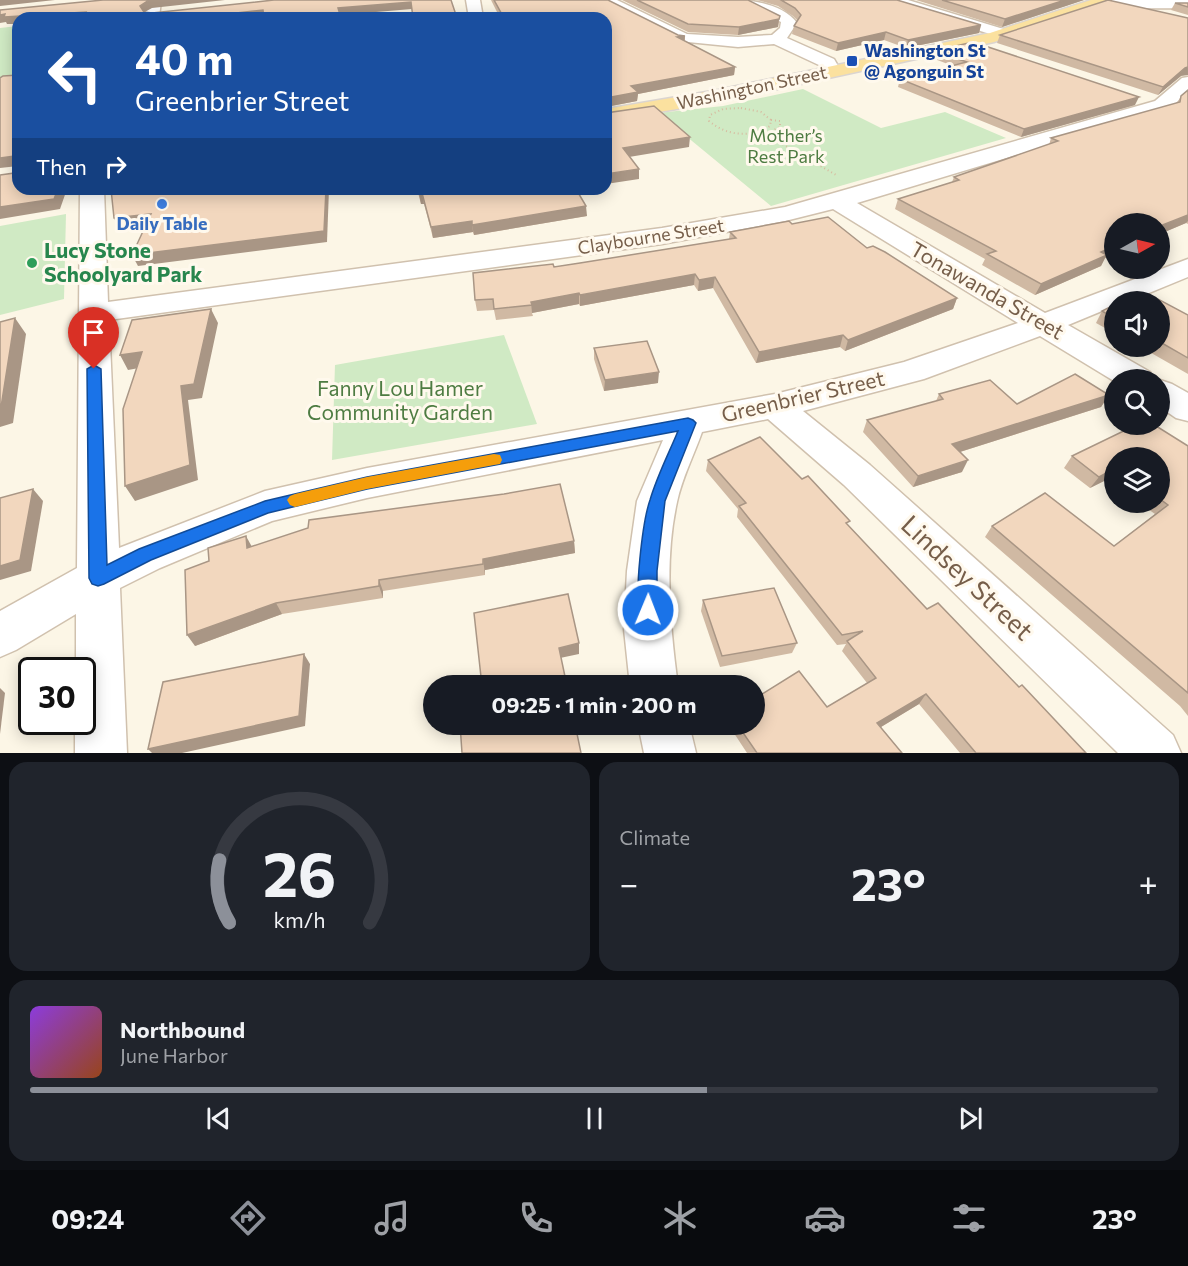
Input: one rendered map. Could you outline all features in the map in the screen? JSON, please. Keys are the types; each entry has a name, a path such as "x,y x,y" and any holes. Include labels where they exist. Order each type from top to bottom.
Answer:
{"main road":[{"name":"Washington Street","path":"612,114 718,96 1005,34 1104,0"},
{"path":"1104,0 1178,19"}],"street":[{"path":"606,0 684,38 722,42 756,42 776,39 786,31 790,23 777,14 743,0"},
{"path":"894,0 1005,34"},
{"path":"1104,0 1137,4 1188,4"},
{"path":"776,39 828,63 832,71"},
{"path":"756,42 809,67 832,71"},
{"path":"970,42 997,51"},
{"name":"Claybourne Street","path":"93,313 662,236 785,214 1171,108 1188,82"},
{"path":"1129,94 1171,108"},
{"path":"92,195 101,753"},
{"name":"Tonawanda Street","path":"837,201 897,239 1120,369"},
{"name":"Greenbrier Street","path":"0,635 98,578 145,555 265,507 367,483 775,406 912,371 1044,324 1188,267"},
{"path":"1170,398 1188,409"},
{"name":"Lindsey Street","path":"775,406 857,475 1155,753"},
{"path":"653,675 647,629 648,571 657,501 688,423"},
{"path":"666,735 670,753"}],"path":[{"path":"771,120 770,126 765,130 741,133 724,130 709,121 710,115 715,111 734,108 760,112 771,120 780,121 781,124 780,128 765,134 855,185 865,182 876,189"}],"green space":[{"path":"12,27 12,81 0,92 0,28"},
{"name":"Mother’s Rest Park","path":"803,89 881,128 945,112 1006,138 771,206 658,113 723,106"},
{"name":"Lucy Stone Schoolyard Park","path":"66,214 64,299 0,315 0,226"},
{"name":"Fanny Lou Hamer Community Garden","path":"504,335 537,424 332,460 335,365"}],"building":[{"path":"103,0 149,0 140,6 144,12 12,12 12,17 4,17 5,14 0,15 0,10"},
{"path":"274,0 451,0 455,12 412,12 411,2 338,8 339,12 263,12 263,10 161,12"},
{"path":"494,0 608,0 678,35 685,36 677,37 735,67 631,86 638,92 612,97 612,12 501,12"},
{"path":"637,0 748,0 780,16 779,19 739,27 688,24"},
{"path":"781,0 897,0 981,25 908,40 886,32 838,43 794,26 801,15 795,8"},
{"path":"942,0 1065,0 1005,19"},
{"path":"1108,0 1188,18 1188,67 1163,87 1000,35"},
{"path":"1175,3 1188,3 1188,7"},
{"path":"973,42 1139,97 1024,129 900,79 967,62 934,51"},
{"path":"12,75 12,156 0,158 0,78"},
{"path":"1188,90 1188,215 1170,222 1170,213 1104,213 1104,251 1101,252 1104,256 1041,284 987,254 996,251 898,199 959,180 954,177 1058,141 1051,138 1180,102 1181,96"},
{"path":"654,106 690,137 623,148 639,169 612,173 612,112"},
{"path":"12,173 12,195 56,195 54,199 0,207 0,175"},
{"path":"112,195 326,195 324,231 132,255 151,214 114,218"},
{"path":"423,195 580,195 586,206 472,225 472,221 431,227"},
{"path":"828,217 867,248 873,246 885,252 957,298 848,340 843,335 759,352 715,277 699,280 695,274 531,302 532,305 494,309 493,299 475,300 473,273 580,263 736,238 730,232 789,221 792,224"},
{"path":"1170,305 1188,315 1188,358 1170,348"},
{"path":"211,309 194,384 181,386 190,465 125,486 123,409 142,352 120,355 132,320"},
{"path":"15,318 1,407 0,407 0,322"},
{"path":"647,341 659,372 605,380 594,348"},
{"path":"1075,374 1104,392 1104,397 952,444 968,460 918,476 867,420 943,399 939,394 990,380 1017,404"},
{"path":"1115,435 1170,435 1188,446 1188,693 992,526 1045,493 1114,546 1157,513 1170,513 1170,447 1104,447 1104,474 1099,477 1072,456"},
{"path":"760,437 802,479 808,476 850,521 846,523 927,609 938,603 1019,687 1022,685 1086,753 976,753 926,694 877,723 902,753 757,753 745,735 765,735 765,692 799,671 827,707 876,678 847,641 863,631 842,635 739,506 746,503 708,460"},
{"path":"560,484 574,541 483,559 483,564 379,580 379,586 276,603 187,635 185,570 209,561 208,548 246,536 247,548 308,528 309,520 504,494"},
{"path":"33,489 20,560 0,566 0,498"},
{"path":"774,588 797,643 722,656 703,600"},
{"path":"568,594 579,643 559,648 565,675 481,675 474,613"},
{"path":"304,654 299,716 148,749 163,682"},
{"path":"461,735 577,735 581,753 462,753"}],"slow traffic":[{"path":"295,500 367,483 494,460"}],"place":[{"name":"Washington St @ Agonguin St","path":"852,61"},
{"name":"Daily Table","path":"162,204"},
{"name":"Lucy Stone Schoolyard Park","path":"32,263"}],"route":[{"path":"94,369 98,578 145,555 265,507 367,483 688,423 657,501 648,571 648,610"}]}
